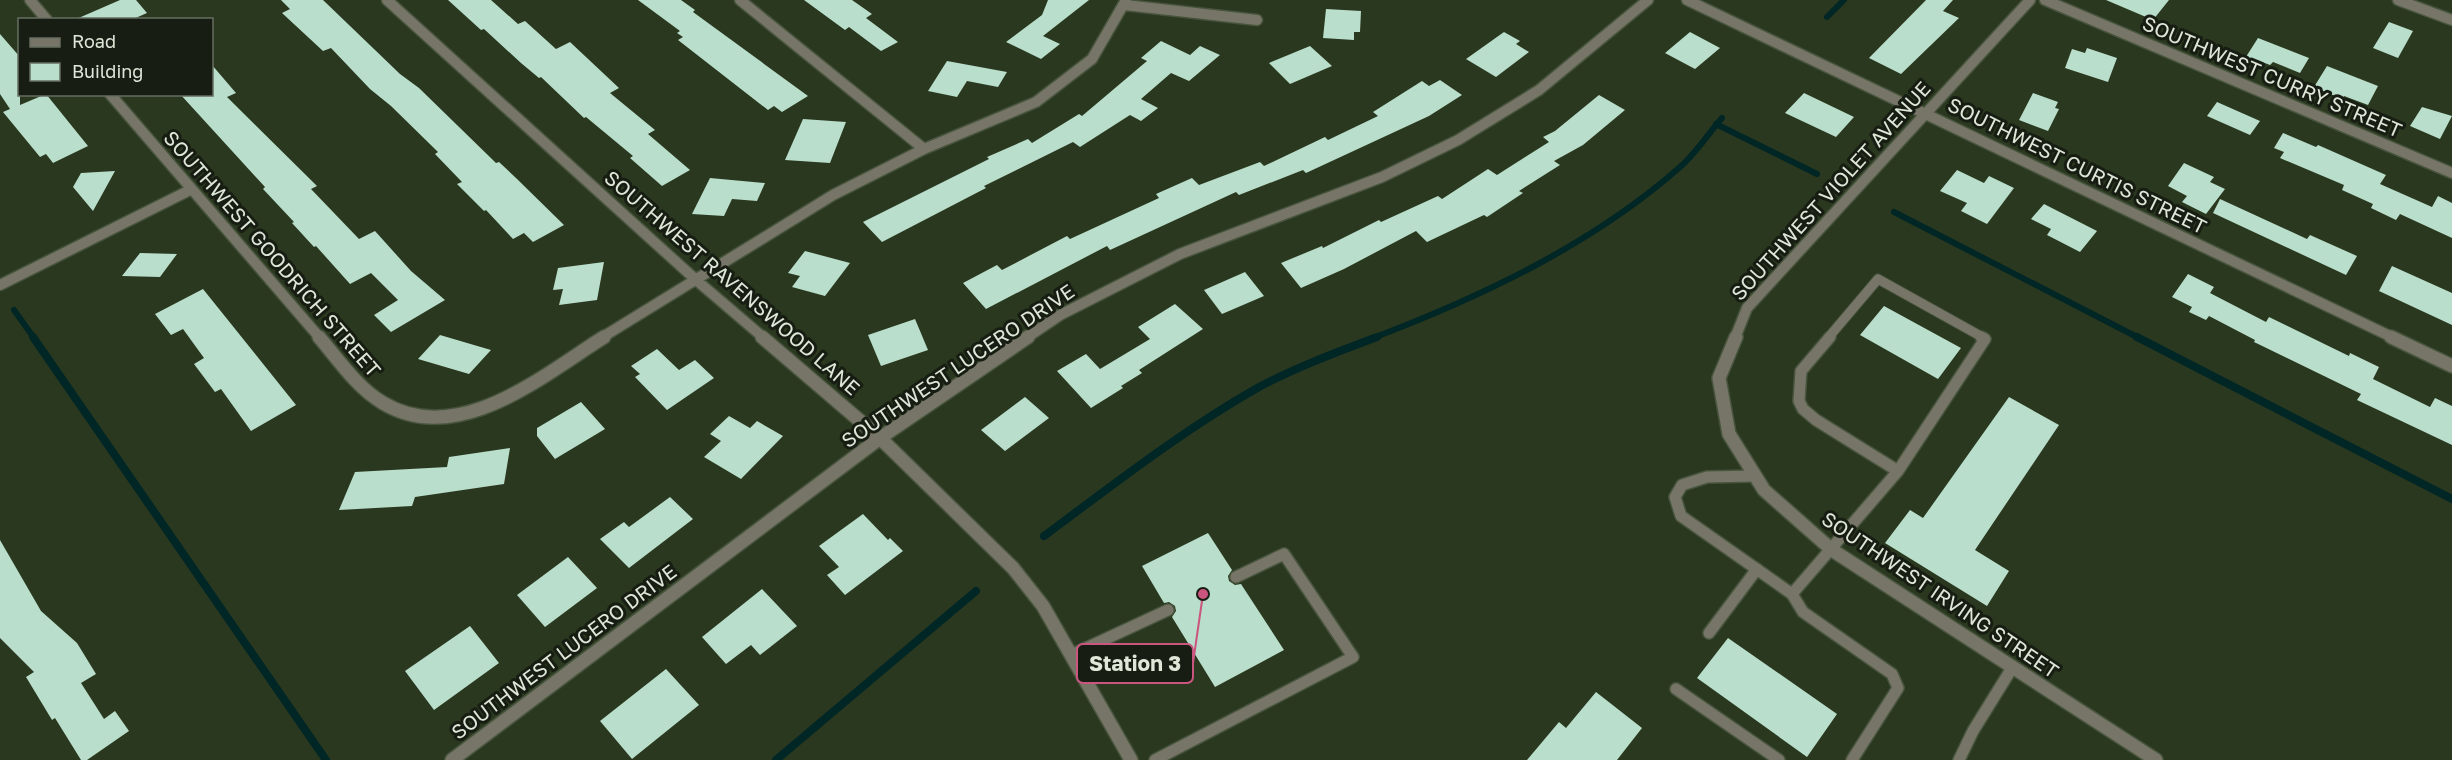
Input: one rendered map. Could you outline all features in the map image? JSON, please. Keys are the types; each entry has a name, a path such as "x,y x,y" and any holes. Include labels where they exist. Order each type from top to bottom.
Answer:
{"street":[{"path":"30,0 44,18"},
{"name":"SOUTHWEST RAVENSWOOD LANE","path":"387,0 695,279 880,438 1013,568 1043,606 1131,760"},
{"path":"740,0 924,149"},
{"name":"SOUTHWEST LUCERO DRIVE","path":"452,760 880,438 1060,315 1180,254 1382,177 1458,140 1539,90 1648,0"},
{"name":"SOUTHWEST CURTIS STREET","path":"1687,0 2452,366"},
{"name":"SOUTHWEST VIOLET AVENUE","path":"1730,434 1719,378 1747,308 1924,113 2031,0"},
{"name":"SOUTHWEST CURRY STREET","path":"2045,0 2452,173"},
{"path":"2398,0 2452,20"},
{"path":"1125,2 1257,20"},
{"name":"SOUTHWEST GOODRICH STREET","path":"112,96 365,390 390,409 420,417 461,414 505,399 833,195 924,149 1036,102 1092,59 1125,2"},
{"path":"0,285 190,189"},
{"name":"SOUTHWEST IRVING STREET","path":"1730,434 1764,490 1832,550 2156,760"}],"lane":[{"path":"1792,594 1898,471 1985,339 1878,279 1801,370 1799,400 1803,409 1816,420 1898,471"},
{"path":"1755,476 1707,477 1682,485 1675,497 1681,516 1792,594 1803,612 1892,674 1898,688 1852,760"},
{"path":"1155,760 1353,657 1284,554 1236,577"},
{"path":"1708,633 1757,569"},
{"path":"1071,655 1168,610"},
{"path":"1959,760 1973,731 2012,668"},
{"path":"1676,689 1779,760"}],"building":[{"path":"120,0 136,0 147,13 136,18 79,18"},
{"path":"281,0 323,0 564,225 533,242 524,233 513,239 457,184 462,182 435,154 438,152 391,106 370,89 331,48 323,51 282,13 290,9"},
{"path":"448,0 491,0 518,24 525,21 556,49 570,42 619,88 610,93 655,130 648,134 690,170 662,186 630,158 633,156 586,117 584,118 541,77 539,78 521,63 484,29 481,30"},
{"path":"638,0 681,0 695,10 693,12 808,96 782,112 774,106 768,110 678,40 683,37 677,33 680,31"},
{"path":"804,0 852,0 872,14 866,18 898,42 881,51 849,27 845,30"},
{"path":"1048,0 1089,0 1043,36 1060,44 1041,59 1006,42 1042,15"},
{"path":"1926,0 1953,0 1943,11 1959,18 1901,74 1869,58"},
{"path":"2106,0 2169,0 2153,20"},
{"path":"1326,9 1361,11 1360,32 1354,32 1354,40 1323,38"},
{"path":"2389,22 2413,31 2398,58 2373,48"},
{"path":"1504,32 1520,41 1516,44 1529,52 1496,77 1466,59"},
{"path":"1690,32 1720,48 1695,69 1665,53"},
{"path":"0,34 18,55 20,105 41,96 48,96 88,146 53,163 46,154 40,157 3,112 10,109 0,94"},
{"path":"2258,38 2309,58 2300,73 2273,62 2270,65 2257,60 2244,60"},
{"path":"1161,41 1190,55 1200,46 1220,55 1189,81 1171,73 1141,99 1158,108 1141,121 1130,115 1080,147 1073,142 984,186 986,188 882,242 863,222 989,159 987,157 1028,139 1032,143 1079,114 1082,116 1147,61 1141,58"},
{"path":"1310,46 1332,66 1290,84 1269,63"},
{"path":"2087,48 2117,58 2108,82 2065,68 2072,49 2085,53"},
{"path":"947,61 1007,72 998,87 967,81 957,97 928,91"},
{"path":"213,66 236,93 227,97 317,186 311,189 359,239 375,231 411,271 445,300 391,332 374,315 398,300 371,273 350,284 292,223 294,222 263,189 265,187 182,96 213,96"},
{"path":"2327,66 2378,86 2368,105 2344,96 2342,99 2314,87"},
{"path":"1440,80 1462,95 1429,116 1306,173 1303,170 1239,195 1236,192 1110,250 1107,246 986,309 963,283 997,265 1002,270 1067,236 1070,239 1159,198 1156,194 1192,178 1199,185 1260,162 1264,166 1325,137 1328,140 1378,116 1373,112 1422,81 1429,86"},
{"path":"1804,93 1854,117 1836,137 1785,113"},
{"path":"2033,93 2058,102 2055,108 2059,109 2048,131 2019,120"},
{"path":"1599,95 1625,110 1583,145 1554,161 1560,165 1519,191 1523,193 1487,217 1484,215 1427,242 1416,231 1344,269 1301,288 1281,263 1322,246 1323,248 1379,220 1381,222 1438,196 1442,199 1488,169 1497,175 1549,142 1543,137 1555,131"},
{"path":"2217,102 2260,121 2250,135 2207,116"},
{"path":"2422,107 2452,116 2440,139 2410,126"},
{"path":"803,119 846,122 830,163 785,160"},
{"path":"2283,133 2316,147 2318,145 2386,175 2380,184 2432,207 2438,196 2452,203 2452,238 2400,214 2396,220 2371,208 2373,204 2342,190 2344,185 2280,158 2284,152 2274,148"},
{"path":"2184,163 2214,177 2210,182 2225,189 2206,214 2182,202 2187,196 2168,186"},
{"path":"1957,170 1984,183 1989,176 2014,188 1987,224 1961,211 1967,203 1940,191"},
{"path":"115,171 93,211 73,187 81,173"},
{"path":"710,178 765,183 757,201 732,199 724,216 692,214"},
{"path":"2220,199 2307,239 2310,235 2357,256 2346,275 2213,213"},
{"path":"2044,204 2097,231 2080,252 2047,235 2051,229 2031,219"},
{"path":"805,251 850,263 825,296 792,287 800,276 788,273"},
{"path":"140,253 177,254 160,277 122,276"},
{"path":"604,262 597,300 559,305 563,289 553,290 558,268"},
{"path":"2392,266 2452,293 2452,325 2379,291"},
{"path":"1245,272 1264,296 1222,314 1204,290"},
{"path":"2188,274 2214,287 2210,293 2266,322 2269,317 2349,356 2350,353 2379,367 2373,379 2430,407 2435,398 2452,406 2452,445 2357,400 2361,394 2254,342 2255,340 2209,316 2206,320 2189,312 2192,307 2172,297"},
{"path":"203,289 296,405 251,431 221,389 215,392 194,364 204,358 183,329 171,335 155,314"},
{"path":"1175,304 1203,329 1139,370 1142,373 1091,408 1057,371 1086,354 1100,369 1150,339 1138,327"},
{"path":"1884,306 1961,348 1938,379 1860,335"},
{"path":"915,319 928,350 881,366 868,335"},
{"path":"440,335 491,350 469,374 418,359"},
{"path":"657,349 679,370 695,360 714,378 667,410 635,377 640,374 631,366"},
{"path":"1025,397 1049,418 1005,451 981,430"},
{"path":"2009,397 2059,425 1975,550 2009,571 1987,606 1885,543 1910,510 1923,518"},
{"path":"581,402 605,429 555,459 537,436 537,428"},
{"path":"729,416 750,428 757,421 783,436 741,479 704,457 721,441 710,434"},
{"path":"510,448 504,484 415,497 412,506 339,510 355,472 447,467 449,457"},
{"path":"670,497 693,519 629,568 600,539 624,522 629,527"},
{"path":"863,514 888,540 890,538 903,551 845,595 827,575 839,567 819,546"},
{"path":"1208,533 1232,570 1228,576 1229,581 1235,585 1241,584 1284,650 1215,687 1172,617 1176,611 1175,606 1169,602 1164,603 1142,566"},
{"path":"0,540 41,611 77,643 96,674 81,683 104,719 115,711 129,731 87,760 81,760 55,718 52,720 26,677 34,672 0,638"},
{"path":"568,557 597,588 545,627 517,595"},
{"path":"762,589 797,626 760,655 751,645 726,664 702,637"},
{"path":"470,626 499,663 434,710 405,671"},
{"path":"1728,638 1837,714 1807,757 1697,678"},
{"path":"666,669 699,705 632,759 600,721"},
{"path":"1596,692 1642,728 1617,760 1527,760 1559,722 1566,728"}],"waterway":[{"path":"1827,17 1844,0"},
{"path":"1717,124 1722,118"},
{"path":"1373,338 1495,286 1573,244 1646,195 1680,167 1717,124"},
{"path":"1717,124 1817,174"},
{"path":"1894,212 2139,338"},
{"path":"14,310 34,338"},
{"path":"33,337 326,760"},
{"path":"1044,536 1149,458 1203,421 1259,387 1332,354 1377,337"},
{"path":"2137,337 2452,499"},
{"path":"776,760 976,591"}],"place":[{"name":"Station 3","path":"1203,594"}]}
